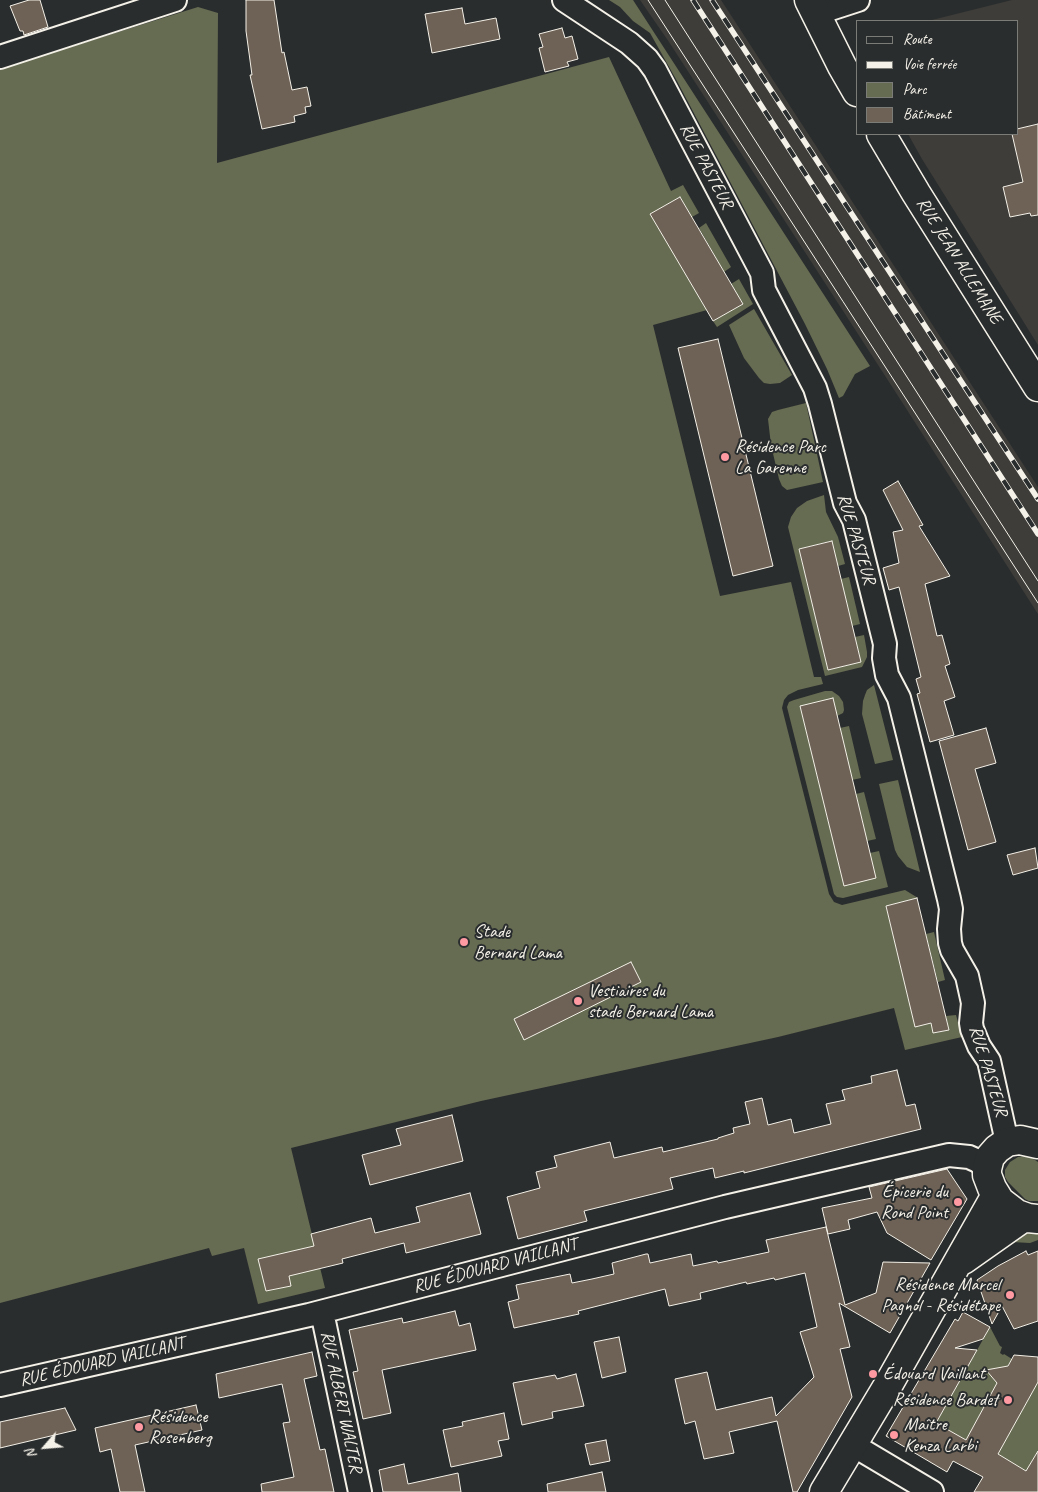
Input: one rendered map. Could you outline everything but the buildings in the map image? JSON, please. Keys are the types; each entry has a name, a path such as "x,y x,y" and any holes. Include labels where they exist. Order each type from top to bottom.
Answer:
{"street":[{"path":"0,57 175,0"},
{"name":"RUE PASTEUR","path":"564,0 633,46 647,59 655,70 762,273 764,290 815,388 845,503 854,520 885,644 886,675 900,698 949,899 951,909 948,929 950,943 967,976 973,1003 972,1030 1029,1141"},
{"path":"856,90 812,7 857,0"},
{"name":"RUE JEAN ALLEMANE","path":"882,135 1038,388"},
{"path":"1029,1141 997,1149 990,1157 987,1169 989,1180 1000,1201 1011,1210 1031,1218"},
{"name":"RUE ÉDOUARD VAILLANT","path":"0,1385 322,1312 725,1207 949,1155 969,1157 978,1161 987,1169"},
{"path":"824,1492 853,1445 996,1195"},
{"path":"956,1266 1031,1218"},
{"name":"RUE ALBERT WALTER","path":"322,1312 360,1492"},
{"path":"853,1445 932,1492"}],"shaded area":[{"path":"640,0 721,0 1038,487 1038,614 669,42"},
{"path":"1012,0 1038,0 1038,345 909,135 1018,135 1018,20 932,20"}],"green space":[{"path":"609,0 633,0 870,366 855,374 843,396 839,398 805,324 650,33"},
{"path":"198,7 218,13 217,163 609,57 671,191 683,185 699,213 692,217 680,197 651,214 707,310 653,325 720,596 791,582 814,677 821,677 823,684 798,690 788,695 784,700 782,708 829,894 834,902 842,905 905,890 918,898 886,906 915,1026 931,1023 934,1033 949,1030 946,1016 956,1015 962,1037 905,1050 894,1008 778,1037 481,1101 291,1148 325,1288 258,1304 244,1248 212,1256 209,1248 0,1303 0,69"},
{"path":"706,223 731,267 724,272 699,228"},
{"path":"739,279 753,304 717,327 713,321 743,304 731,284"},
{"path":"754,309 792,375 780,383 764,383 759,378 744,358 729,325"},
{"path":"806,403 823,482 787,490 782,486 779,479 771,445 768,419 772,412"},
{"path":"824,495 826,512 838,537 845,564 838,566 831,541 799,549 828,670 861,662 855,637 864,635 867,652 867,657 862,667 825,676 788,527 791,517 797,508 807,501"},
{"path":"849,577 860,624 852,626 841,579"},
{"path":"874,685 893,760 875,764 862,714 863,701 867,690"},
{"path":"825,691 832,691 839,696 843,702 843,713 837,716 800,706 844,885 870,853 879,851 888,887 843,898 837,897 834,894 787,707 789,702"},
{"path":"849,726 861,778 852,780 840,728"},
{"path":"898,780 920,872 907,867 895,850 879,784"},
{"path":"864,792 876,839 867,841 856,794"},
{"path":"934,932 945,980 938,982 926,934"},
{"path":"1025,1156 1038,1162 1038,1201 1025,1199 1005,1177 1005,1170 1010,1162 1018,1157"},
{"path":"1038,1228 1038,1240 1030,1243 1012,1242 1008,1235"},
{"path":"990,1327 1002,1347 1000,1353 1012,1359 1003,1373 998,1368 992,1369 991,1376 998,1382 966,1440 936,1423"},
{"path":"1038,1382 1038,1451 1031,1463 1029,1473 994,1452 1002,1446"}],"tram line":[{"path":"648,0 1038,603"},
{"path":"665,0 1038,581"}],"railway":[{"path":"693,0 1038,534"},
{"path":"712,0 1038,499"}],"place":[{"name":"Résidence Parc La Garenne","path":"725,457"},
{"name":"Stade Bernard Lama","path":"464,942"},
{"name":"Vestiaires du stade Bernard Lama","path":"578,1001"},
{"name":"Épicerie du Rond Point","path":"958,1202"},
{"name":"Résidence Marcel Pagnol - Résidétape","path":"1010,1295"},
{"name":"Édouard Vaillant","path":"873,1374"},
{"name":"Résidence Bardet","path":"1008,1400"},
{"name":"Résidence Rosenberg","path":"139,1427"},
{"name":"Maître Kenza Larbi","path":"894,1435"}]}
